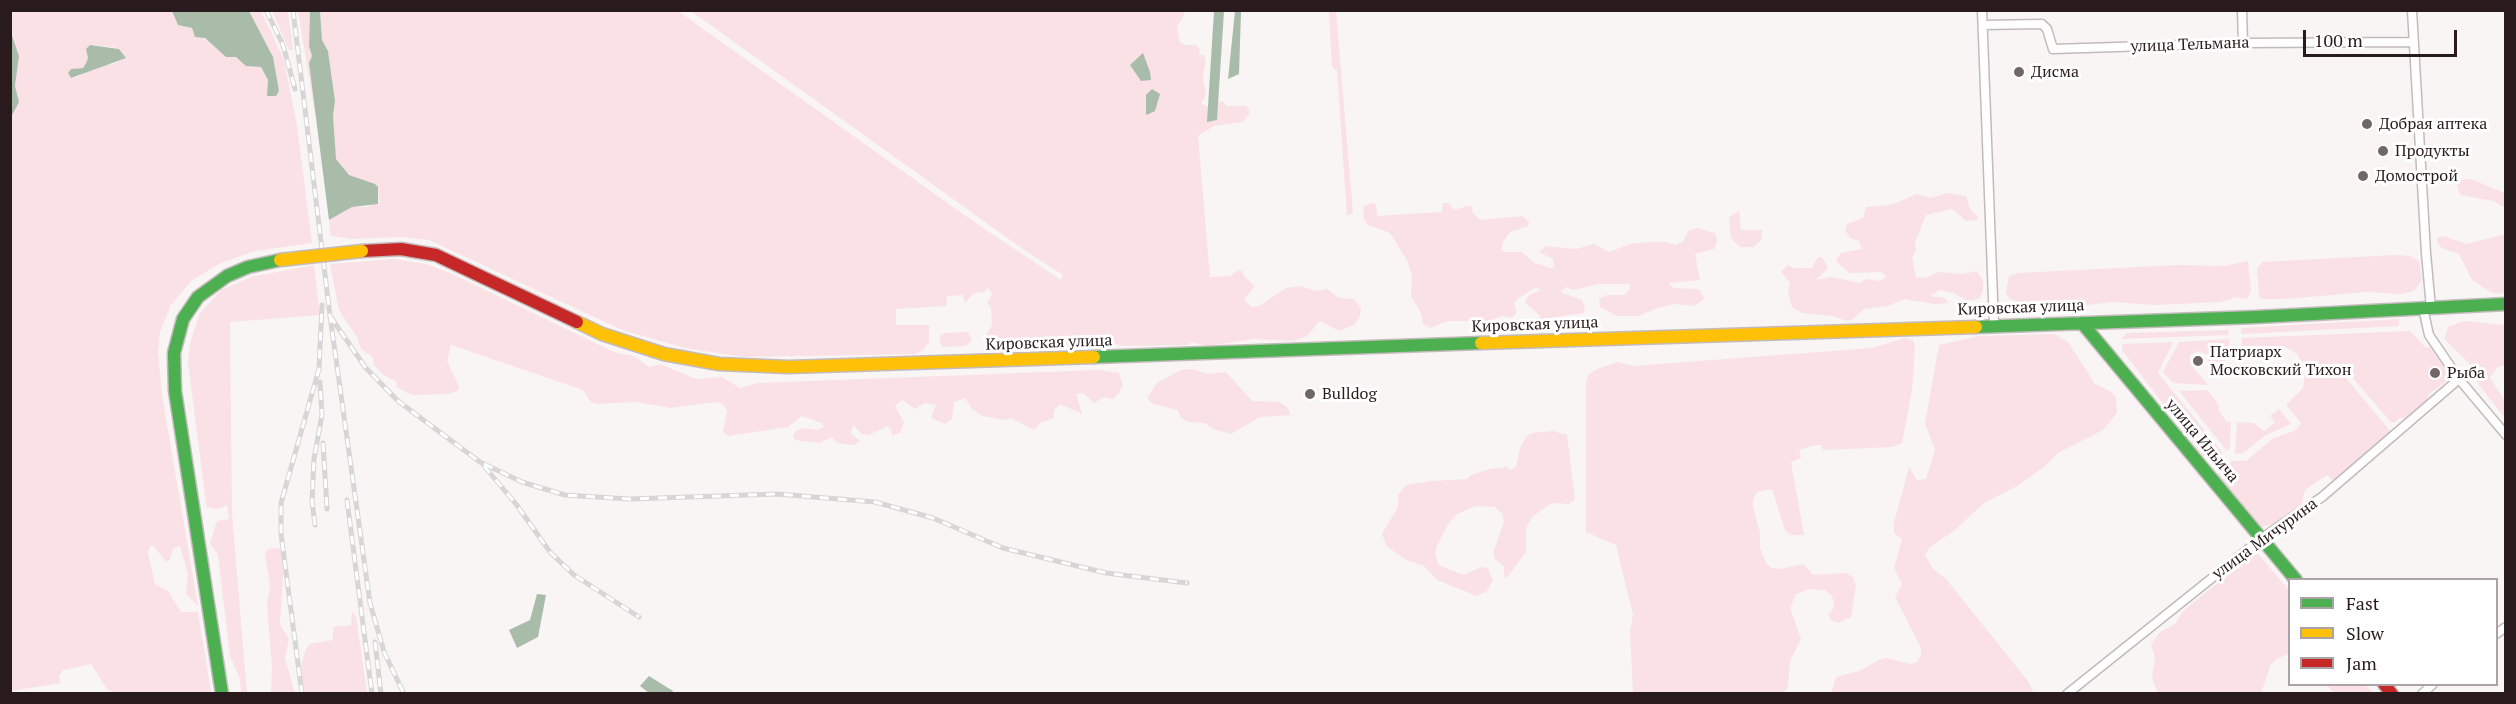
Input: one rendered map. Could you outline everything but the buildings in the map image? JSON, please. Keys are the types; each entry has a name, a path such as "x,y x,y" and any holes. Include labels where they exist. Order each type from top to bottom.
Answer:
{"main road":[{"name":"Кировская улица","path":"222,693 176,401 174,353 183,319 198,297 227,276 248,267 280,260 401,249 436,255 572,321 632,345 685,359 718,364 789,367 2082,323 2505,304"},
{"name":"улица Ильича","path":"2082,323 2295,578"}],"street":[{"path":"1982,10 1994,326"},
{"path":"2242,10 2243,43"},
{"path":"2412,10 2429,336 2505,435"},
{"name":"улица Тельмана","path":"1983,25 2042,24 2047,29 2053,49 2243,43 2413,42"},
{"name":"улица Мичурина","path":"2067,693 2262,538 2322,497 2460,379"}],"shaded area":[{"path":"11,11 172,11 178,25 192,28 193,33 209,41 226,57 236,57 251,66 261,67 268,80 267,96 273,57 249,11 261,11 284,60 297,126 312,243 255,251 221,263 191,281 171,305 160,332 158,351 162,395 198,606 186,594 188,574 180,546 173,549 170,560 166,562 154,546 150,546 148,553 155,584 168,591 181,612 198,612 211,693 115,693 107,689 91,664 63,670 59,676 61,683 11,691 10,117 19,102 15,86 19,56 11,29","holes":["90,45 119,49 126,58 113,64 98,66 75,78 76,68 83,68 88,59"]},
{"path":"172,11 249,11 273,57 279,91 276,96 267,96 268,80 261,67 246,66 236,57 226,57 205,38 195,37 192,28 178,25"},
{"path":"272,11 288,11 293,50 289,50"},
{"path":"298,11 310,11 309,46 312,52 316,119"},
{"path":"310,11 320,11 322,40 328,51 335,101 333,116 336,159 349,175 378,187 378,204 352,207 329,220 309,63 312,56 309,46"},
{"path":"320,11 678,11 977,224 1061,280 1063,275 1027,252 691,11 1181,11 1185,13 1177,27 1180,42 1185,45 1196,45 1200,50 1199,56 1203,54 1206,60 1203,77 1206,95 1201,104 1209,107 1222,101 1227,106 1246,106 1250,112 1243,122 1214,126 1198,136 1210,277 1230,276 1239,270 1242,271 1255,286 1244,300 1252,307 1259,306 1286,288 1300,286 1316,291 1327,289 1339,298 1354,299 1361,308 1360,316 1354,325 1339,331 1320,321 1307,336 1294,341 1254,339 1207,346 1192,342 1187,345 1123,346 1103,341 1082,346 993,349 984,339 992,325 991,308 987,303 992,294 988,288 984,292 974,293 965,303 963,295 947,296 946,306 896,309 896,325 929,325 929,342 923,350 915,354 743,357 685,348 622,330 429,240 401,237 351,239 331,236 329,220 352,207 367,207 379,202 378,187 349,175 339,166 335,157 333,116 335,101 328,51 322,40"},
{"path":"1214,11 1224,11 1217,120 1207,122"},
{"path":"1235,11 1241,12 1239,74 1228,79"},
{"path":"1329,11 1336,11 1353,213 1347,216 1337,71 1332,67"},
{"path":"10,29 19,56 15,86 19,102 11,117"},
{"path":"90,45 119,49 126,58 71,78 68,73 71,69 83,68 86,63 88,58 86,49"},
{"path":"1143,53 1151,80 1141,81 1130,65"},
{"path":"1152,89 1160,94 1155,111 1146,115 1146,95"},
{"path":"2471,179 2505,193 2505,208 2494,201 2460,195 2457,184 2461,180"},
{"path":"1948,193 1966,196 1970,209 1978,217 1977,220 1966,221 1952,209 1926,215 1915,242 1916,251 1912,257 1916,277 1926,278 1938,272 1963,274 1977,271 1983,280 1983,290 1979,299 1967,301 1954,293 1940,290 1930,296 1944,298 1949,303 1935,304 1904,299 1888,306 1864,309 1853,319 1847,321 1832,316 1802,313 1792,307 1788,293 1790,283 1781,272 1788,265 1794,268 1812,268 1818,257 1822,257 1828,268 1816,280 1832,277 1860,283 1866,279 1880,281 1886,277 1883,273 1877,272 1849,273 1836,261 1841,253 1862,249 1859,241 1850,238 1845,230 1847,224 1863,218 1866,207 1891,205 1917,194 1930,198"},
{"path":"1371,203 1376,204 1377,216 1442,212 1443,203 1448,203 1454,210 1471,205 1473,213 1480,220 1523,216 1529,222 1528,226 1510,232 1501,250 1522,252 1533,262 1550,268 1554,267 1553,259 1539,252 1546,246 1576,249 1594,244 1609,252 1630,244 1666,242 1675,245 1683,242 1688,231 1697,228 1715,233 1717,241 1714,249 1695,254 1700,280 1668,283 1674,288 1701,291 1704,299 1695,306 1676,304 1657,308 1639,316 1617,316 1600,307 1599,299 1607,295 1625,295 1630,284 1600,284 1573,290 1566,287 1560,292 1582,300 1585,308 1583,313 1552,318 1550,330 1540,335 1534,325 1540,318 1539,315 1525,302 1529,295 1541,290 1536,287 1516,300 1514,304 1517,312 1512,318 1501,316 1490,321 1448,321 1430,328 1423,324 1421,313 1411,296 1412,275 1407,260 1390,233 1368,225 1364,219 1363,207"},
{"path":"1739,211 1741,230 1762,230 1762,239 1754,247 1740,247 1731,238 1729,217"},
{"path":"2505,234 2505,294 2492,293 2472,280 2459,254 2442,248 2437,243 2437,238 2443,236 2467,244"},
{"path":"2410,256 2419,261 2422,280 2414,291 2401,294 2367,292 2285,299 2261,299 2259,296 2257,268 2263,262"},
{"path":"394,259 426,264 450,273 616,353 634,356 649,367 660,364 696,379 722,377 740,388 758,383 1098,370 1119,373 1123,385 1113,399 1104,397 1094,403 1083,393 1076,394 1082,414 1060,404 1054,410 1054,418 1040,423 1034,430 1011,418 1004,420 983,416 972,409 965,398 954,402 952,419 945,424 931,418 936,405 925,403 915,409 902,400 895,406 904,422 900,433 892,435 891,428 887,426 869,435 862,434 853,425 851,434 860,441 854,445 837,443 832,437 820,443 795,440 793,437 796,431 804,428 817,430 824,427 822,423 802,416 788,427 728,436 723,432 727,410 723,404 716,402 671,408 635,402 596,404 590,401 583,390 451,345 447,361 459,390 448,394 412,395 396,387 397,382 382,374 374,365 373,357 361,349 357,337 339,310 330,264"},
{"path":"2248,261 2251,290 2248,298 2244,299 2237,297 2220,302 2155,305 2112,302 2064,308 2022,304 2010,299 2006,293 2009,276 2018,273 2178,265 2224,266"},
{"path":"314,265 320,315 230,322 232,513 247,693 241,693 240,679 230,656 218,555 210,543 217,521 229,519 227,505 219,509 207,507 206,503 188,363 190,343 200,313 221,290 251,277"},
{"path":"2399,319 2399,326 2241,334 2241,328"},
{"path":"2464,321 2505,325 2505,365 2498,367 2490,378 2505,401 2505,418 2479,385 2468,362 2444,339 2448,327"},
{"path":"2228,330 2229,335 2121,339 2127,333"},
{"path":"2410,331 2426,348 2430,346 2453,376 2428,395 2427,401 2408,418 2399,418 2396,422 2391,422 2349,374 2336,369 2304,366 2297,354 2284,346 2242,348 2242,338"},
{"path":"968,332 972,340 966,346 943,347 940,342 940,336 945,333"},
{"path":"2054,334 2068,342 2095,384 2110,391 2116,397 2117,413 2103,430 2058,453 2044,467 2017,486 1984,503 1955,530 1929,548 1925,555 1933,569 1946,579 2028,681 2034,693 1831,693 1836,677 1859,671 1887,658 1910,664 1917,662 1921,655 1921,648 1895,597 1902,584 1894,568 1902,539 1894,533 1894,523 1909,467 1917,480 1926,479 1935,450 1925,423 1939,345 1979,336"},
{"path":"1905,338 1913,340 1915,347 1912,390 1902,443 1892,447 1823,450 1822,445 1815,445 1799,450 1801,458 1791,462 1804,535 1790,535 1785,530 1772,489 1757,492 1753,499 1753,508 1760,532 1760,548 1766,563 1772,568 1780,569 1804,564 1813,575 1846,573 1853,577 1856,585 1851,617 1838,623 1831,620 1828,614 1834,608 1834,601 1825,590 1809,589 1796,594 1790,608 1801,639 1790,661 1788,687 1783,693 1633,693 1630,632 1633,615 1616,545 1586,532 1586,384 1588,375 1617,362 1633,366 1872,348"},
{"path":"2229,339 2229,351 2206,354 2196,351 2190,356 2190,364 2208,385 2173,383 2163,372 2179,342"},
{"path":"2173,342 2158,373 2223,453 2220,456 2203,456 2122,350 2122,344"},
{"path":"2228,354 2221,369 2217,370 2208,364 2208,355"},
{"path":"1192,369 1208,374 1226,372 1252,401 1279,402 1287,407 1291,415 1260,417 1231,434 1213,429 1205,423 1188,422 1181,418 1178,410 1153,404 1147,398 1157,383 1181,370"},
{"path":"2305,374 2335,374 2346,378 2392,433 2334,482 2327,475 2305,490 2302,503 2277,523 2261,527 2217,474 2232,461 2246,461 2272,439 2296,430 2301,423 2286,405 2303,388"},
{"path":"2207,390 2219,405 2219,411 2227,422 2231,422 2230,448 2227,451 2179,391"},
{"path":"2279,409 2291,424 2266,435 2243,453 2235,454 2237,422 2254,423 2264,431 2275,422 2270,416"},
{"path":"1553,431 1567,435 1575,500 1569,504 1552,503 1533,516 1526,528 1526,552 1509,575 1504,578 1504,567 1495,559 1493,553 1504,522 1503,515 1495,507 1476,506 1457,514 1449,523 1437,546 1435,553 1438,565 1464,575 1481,567 1488,568 1493,580 1487,591 1477,596 1437,580 1424,566 1407,560 1387,547 1382,534 1398,507 1398,495 1406,485 1467,479 1471,475 1490,469 1506,467 1511,470 1516,467 1520,448 1526,437 1532,433"},
{"path":"268,549 280,549 284,560 280,624 289,639 285,658 295,693 271,693 272,666 267,605 270,586 265,554"},
{"path":"2258,554 2288,589 2288,654 2276,659 2271,664 2261,693 2158,693 2152,678 2155,658 2151,644 2160,632 2175,624 2183,611 2250,557"},
{"path":"537,594 546,595 538,637 517,648 509,630 530,620"},
{"path":"352,612 356,616 367,693 301,693 300,669 306,649 310,644 333,640 333,627 351,625"},
{"path":"649,676 673,691 672,693 649,693 640,686"},
{"path":"2328,686 2366,686 2373,693 2334,693"}],"railway":[{"path":"266,10 283,45 295,89"},
{"path":"293,10 330,316 370,603 384,652 404,694"},
{"path":"302,694 281,534 281,503 319,369 322,305"},
{"path":"330,316 365,367 398,401 480,462 522,482 565,495 629,499 777,494 875,502 933,518 1003,548 1106,573 1187,583"},
{"path":"315,525 312,501 314,459 322,415 320,382"},
{"path":"323,443 327,509"},
{"path":"484,466 516,504 550,552 574,575 639,617"},
{"path":"347,500 372,694"},
{"path":"375,642 381,694"}],"traffic: fast":[{"path":"222,694 175,391 174,353 183,319 198,297 227,276 248,267 280,260"},
{"path":"1976,327 2256,317 2506,304"},
{"path":"2082,323 2294,578"},
{"path":"1094,357 1481,343"}],"traffic: slow":[{"path":"280,260 362,251"},
{"path":"577,322 602,334 664,354 719,364 789,367 1094,357"},
{"path":"1481,343 1976,327"}],"traffic: jam":[{"path":"362,251 401,249 436,255 577,322"},
{"path":"2386,686 2392,694"}],"place":[{"name":"Дисма","path":"2019,72"},
{"name":"Добрая аптека","path":"2367,124"},
{"name":"Продукты","path":"2383,151"},
{"name":"Домострой","path":"2363,176"},
{"name":"Патриарх Московский Тихон","path":"2198,361"},
{"name":"Рыба","path":"2435,373"},
{"name":"Bulldog","path":"1310,394"}]}
